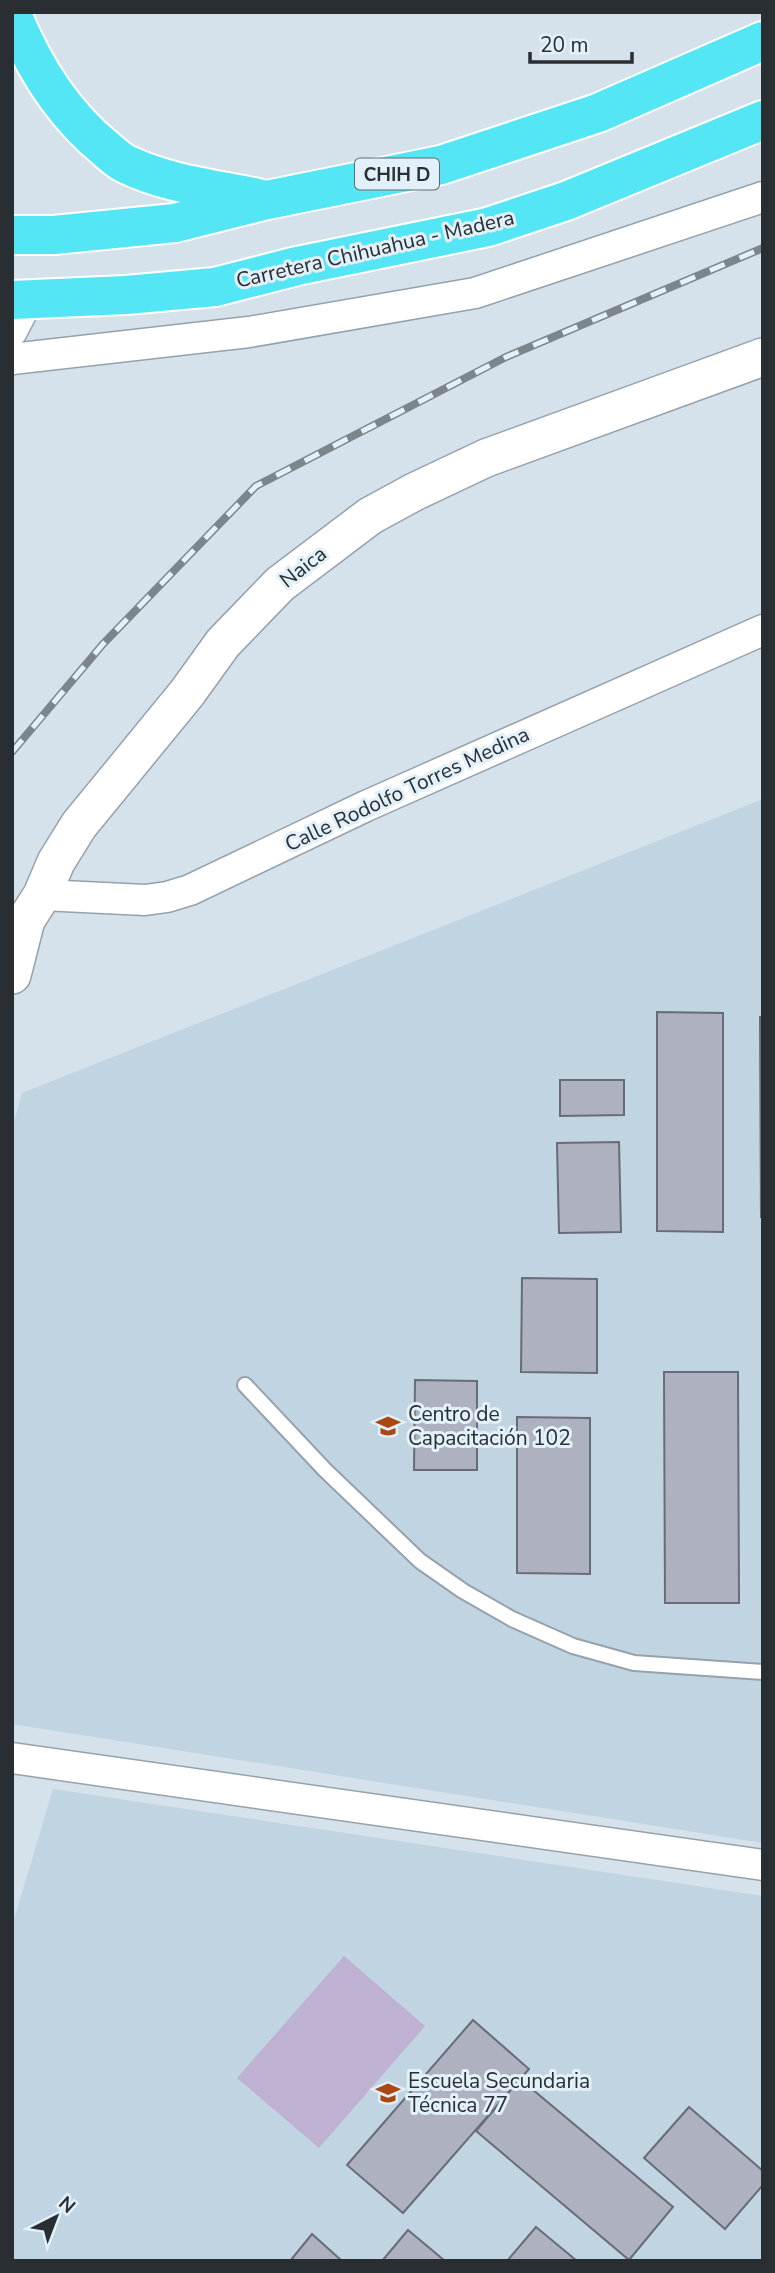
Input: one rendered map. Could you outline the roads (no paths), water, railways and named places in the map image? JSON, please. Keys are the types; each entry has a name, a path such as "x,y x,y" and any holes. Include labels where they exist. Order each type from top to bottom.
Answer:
{"highway":[{"path":"12,14 24,44 52,92 86,132 125,164 166,179 267,200"},
{"name":"CHIH D","path":"12,235 54,235 175,223 267,200 441,165 598,113 763,41"},
{"name":"Carretera Chihuahua - Madera","path":"18,310 215,287 297,266 488,227 566,201 763,120"}],"street":[{"path":"12,359 249,332 475,293 763,197"},
{"name":"Naica","path":"12,975 26,920 79,825 187,693 223,643 280,584 370,516 486,457 763,357"},
{"name":"Calle Rodolfo Torres Medina","path":"42,894 145,900 190,890 366,806 763,630"},
{"path":"12,1758 763,1865"}],"lane":[{"path":"245,1385 325,1471 420,1561 463,1591 512,1619 573,1646 634,1663 763,1672"}],"railway":[{"path":"12,752 103,644 256,486 506,357 763,248"}],"place":[{"name":"Centro de Capacitación 102","path":"388,1426"},
{"name":"Escuela Secundaria Técnica 77","path":"388,2093"}]}
